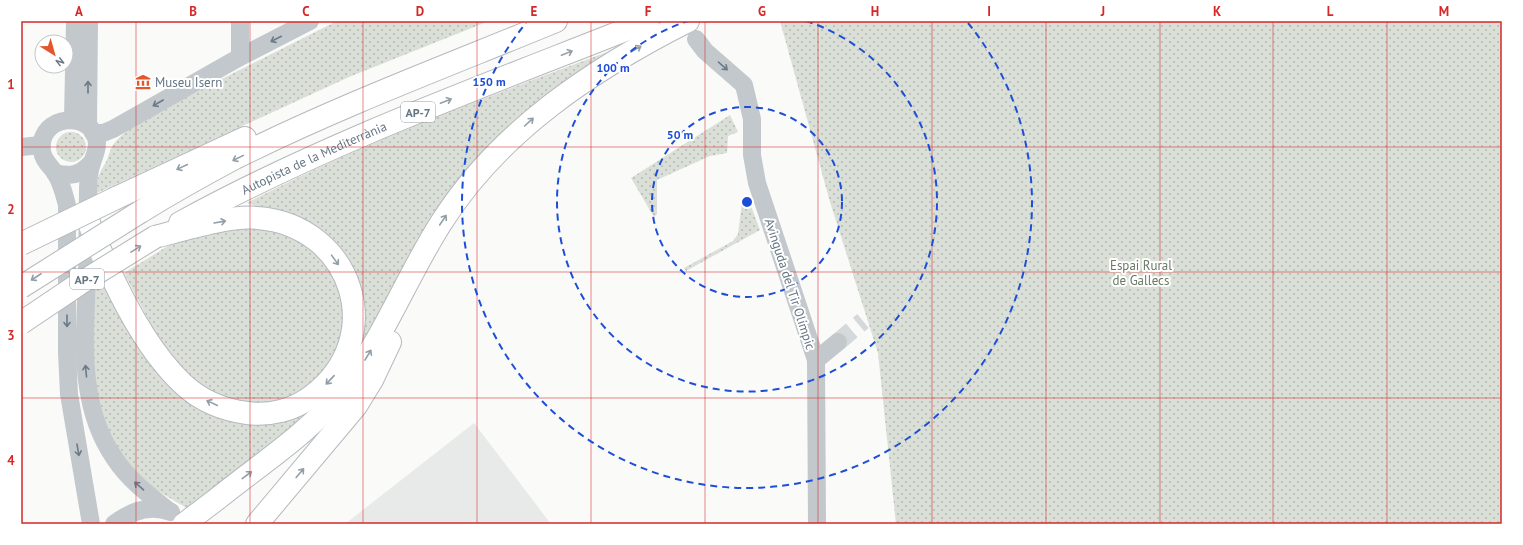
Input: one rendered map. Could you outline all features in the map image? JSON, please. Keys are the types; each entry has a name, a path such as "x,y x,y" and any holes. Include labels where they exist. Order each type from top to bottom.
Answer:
{"highway":[{"path":"21,244 232,144 527,21"},
{"name":"AP-7","path":"21,287 140,212 215,169 351,106 556,21"},
{"name":"Autopista de la Mediterrània","path":"21,323 79,284 154,237 228,198 332,148 648,21"},
{"path":"177,517 217,500 301,434 343,391 362,366 376,342 441,223 479,173 531,121 583,82 662,34 692,30"},
{"path":"89,223 115,281 150,344 172,373 195,394 224,408 237,412 263,414 278,412 305,401 331,380 342,365 348,349 353,317 350,288 345,275 336,260 317,240 291,225 276,220 256,217 197,226 154,237"},
{"path":"257,524 356,406 378,369 406,307 424,253"}],"street":[{"path":"75,21 85,126 97,143 96,154 92,163 88,197 89,223 86,362 90,405 96,423 113,457 122,469 177,517"},
{"path":"85,126 89,21"},
{"path":"240,21 240,57"},
{"path":"92,524 69,394 67,352 67,205 62,186 42,154 41,145 43,136 52,124 63,120 103,133 113,129 240,57 310,21"},
{"name":"Avinguda del Tir Olímpic","path":"692,30 705,51 744,85 752,119 752,155 757,184 816,360 817,524"},
{"path":"21,147 41,145"},
{"path":"55,173 71,176 79,174 92,163"},
{"name":"Avinguda del Tir Olímpic","path":"816,360 838,342"},
{"path":"114,524 122,518 140,510 159,509 190,524"}],"shaded area":[{"path":"474,423 551,524 345,524"}],"green space":[{"path":"337,21 489,21 349,77 97,193 98,177 112,147 120,137 137,123 146,117"},
{"name":"Espai Rural de Gallecs","path":"780,21 1502,21 1502,524 896,524 878,353 830,202"},
{"path":"642,39 491,150 334,393 190,510 141,479 123,461 110,441 101,418 95,393 92,368 91,292 109,282 187,397 290,416 362,324 298,220 247,203 295,179 392,135 492,95"},
{"path":"730,115 738,132 728,136 727,153 710,156 657,180 657,214 654,217 631,178"},
{"path":"71,132 81,137 86,147 81,157 71,162 61,157 56,147 61,137"},
{"path":"748,198 760,230 686,271 684,268 733,241 738,234 742,203"},
{"path":"256,227 304,241 328,261 344,291 346,327 336,360 301,394 268,405 235,404 200,387 177,365 150,323 124,273 171,244 203,235"}],"tunnel":[{"path":"838,342 863,321"}],"place":[{"name":"Museu Isern","path":"143,82"}]}
